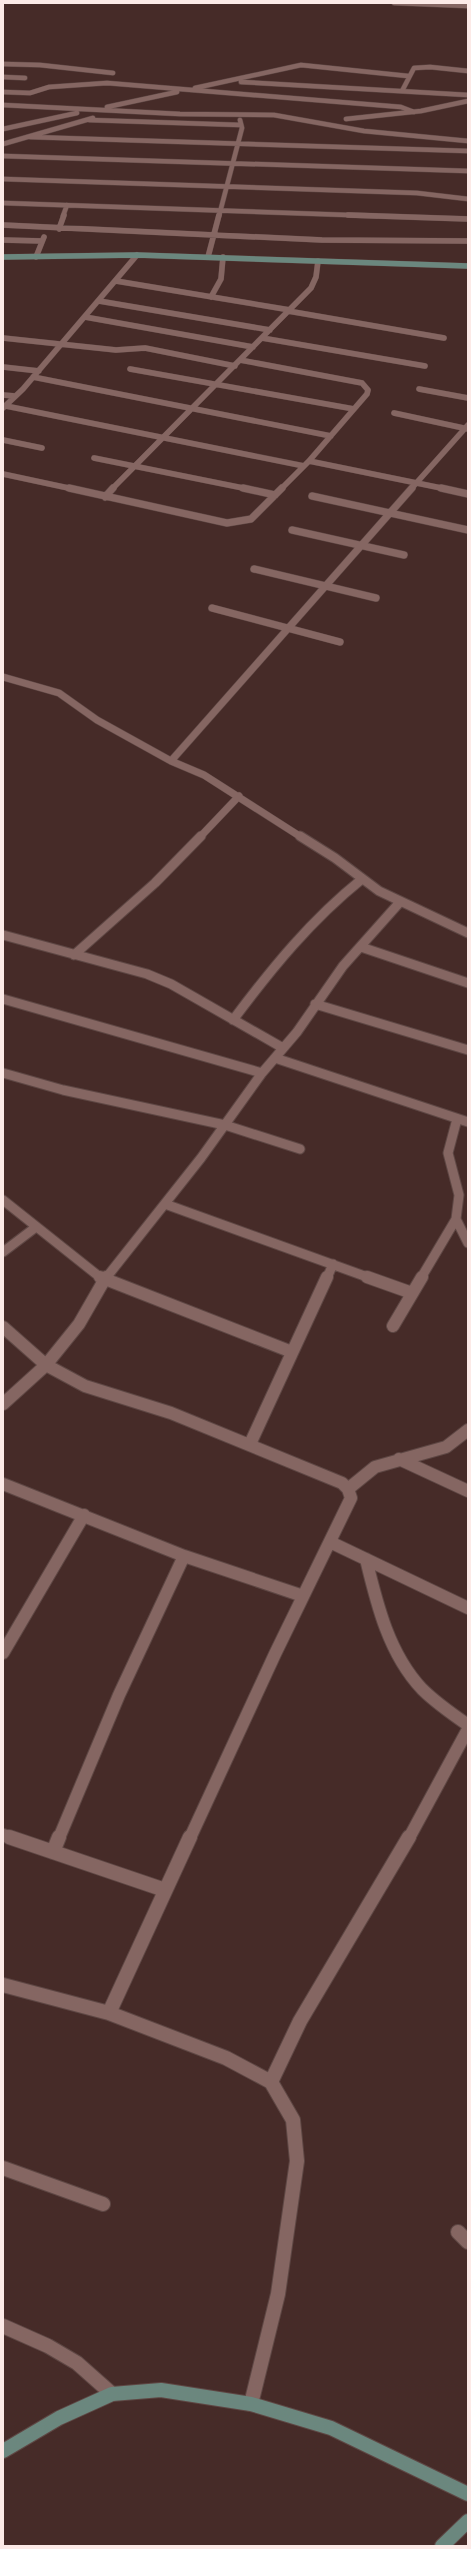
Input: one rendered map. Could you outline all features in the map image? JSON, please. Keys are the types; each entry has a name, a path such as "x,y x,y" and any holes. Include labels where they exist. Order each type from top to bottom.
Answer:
{"street":[{"path":"394,3 468,6"},
{"path":"3,64 40,65 113,73"},
{"path":"3,129 301,65 408,76"},
{"path":"402,91 411,71 418,67 468,71"},
{"path":"3,77 25,78"},
{"path":"221,82 272,83 468,95"},
{"path":"3,92 30,93 49,87 107,83 361,105 401,107 414,112"},
{"path":"336,126 364,103 365,89"},
{"path":"346,119 414,112 468,101"},
{"path":"3,105 116,111 288,116 336,126 468,142"},
{"path":"3,144 116,111"},
{"path":"208,257 222,210 226,186 233,162 241,125 239,114"},
{"path":"89,120 241,125"},
{"path":"3,124 20,125"},
{"path":"30,137 237,142 468,151"},
{"path":"3,156 233,162 468,171"},
{"path":"3,179 417,193 468,199"},
{"path":"3,203 468,219"},
{"path":"59,229 67,205"},
{"path":"3,226 322,240 468,241"},
{"path":"36,257 48,228"},
{"path":"3,240 42,241"},
{"path":"4,407 62,344 137,255"},
{"path":"3,257 137,255 468,266"},
{"path":"211,297 221,279 223,257"},
{"path":"105,497 311,288 316,277 318,261"},
{"path":"116,281 444,338"},
{"path":"99,301 270,330"},
{"path":"85,317 253,347"},
{"path":"3,338 116,350 145,348 234,366"},
{"path":"262,338 425,366"},
{"path":"3,474 227,523 251,519 307,463 367,394 368,390 362,383 240,360"},
{"path":"3,366 38,371"},
{"path":"130,369 354,409"},
{"path":"33,377 331,436"},
{"path":"420,389 468,398"},
{"path":"3,395 15,396"},
{"path":"4,407 162,438 417,482 468,494"},
{"path":"394,413 467,427"},
{"path":"172,761 362,544 467,427"},
{"path":"3,440 42,448"},
{"path":"94,458 275,495"},
{"path":"312,496 468,530"},
{"path":"292,530 362,544 404,555"},
{"path":"254,569 376,598"},
{"path":"212,608 340,642"},
{"path":"3,677 59,693 97,720 172,761 204,775 239,796 400,902 468,933"},
{"path":"74,955 155,883 239,796"},
{"path":"233,1020 271,967 304,930 335,899 362,878"},
{"path":"3,1404 46,1365 79,1324 104,1280 165,1204 225,1125 262,1073 297,1032 315,1004 343,966 400,902"},
{"path":"3,936 147,974 171,984 283,1048"},
{"path":"361,947 468,983"},
{"path":"3,999 262,1073"},
{"path":"315,1004 468,1050"},
{"path":"275,1058 468,1122"},
{"path":"3,1074 63,1090 225,1125 300,1149"},
{"path":"393,1326 456,1219 459,1195 448,1153 457,1118"},
{"path":"3,1200 36,1228 104,1280 292,1352"},
{"path":"165,1204 412,1293"},
{"path":"456,1219 468,1243"},
{"path":"3,1252 36,1228"},
{"path":"250,1444 333,1264"},
{"path":"3,1327 46,1365 85,1386 170,1413 250,1444 342,1483 348,1489 350,1498 165,1890 109,2013"},
{"path":"348,1489 375,1467 446,1447 468,1430"},
{"path":"399,1459 468,1491"},
{"path":"3,1484 184,1556 303,1596"},
{"path":"3,1653 84,1515"},
{"path":"330,1542 468,1608"},
{"path":"53,1852 119,1695 184,1556"},
{"path":"366,1559 386,1627 398,1655 422,1689 468,1725"},
{"path":"271,2082 300,2021 401,1852 468,1729"},
{"path":"3,1835 165,1890"},
{"path":"3,1985 109,2013 226,2058 271,2082 293,2120 297,2161 278,2294 251,2404"},
{"path":"3,2168 103,2204"},
{"path":"3,2326 48,2346 77,2363 112,2394"},
{"path":"3,2451 59,2418 112,2394 161,2390 251,2404 331,2428 468,2494"},
{"path":"442,2546 468,2520"}]}
